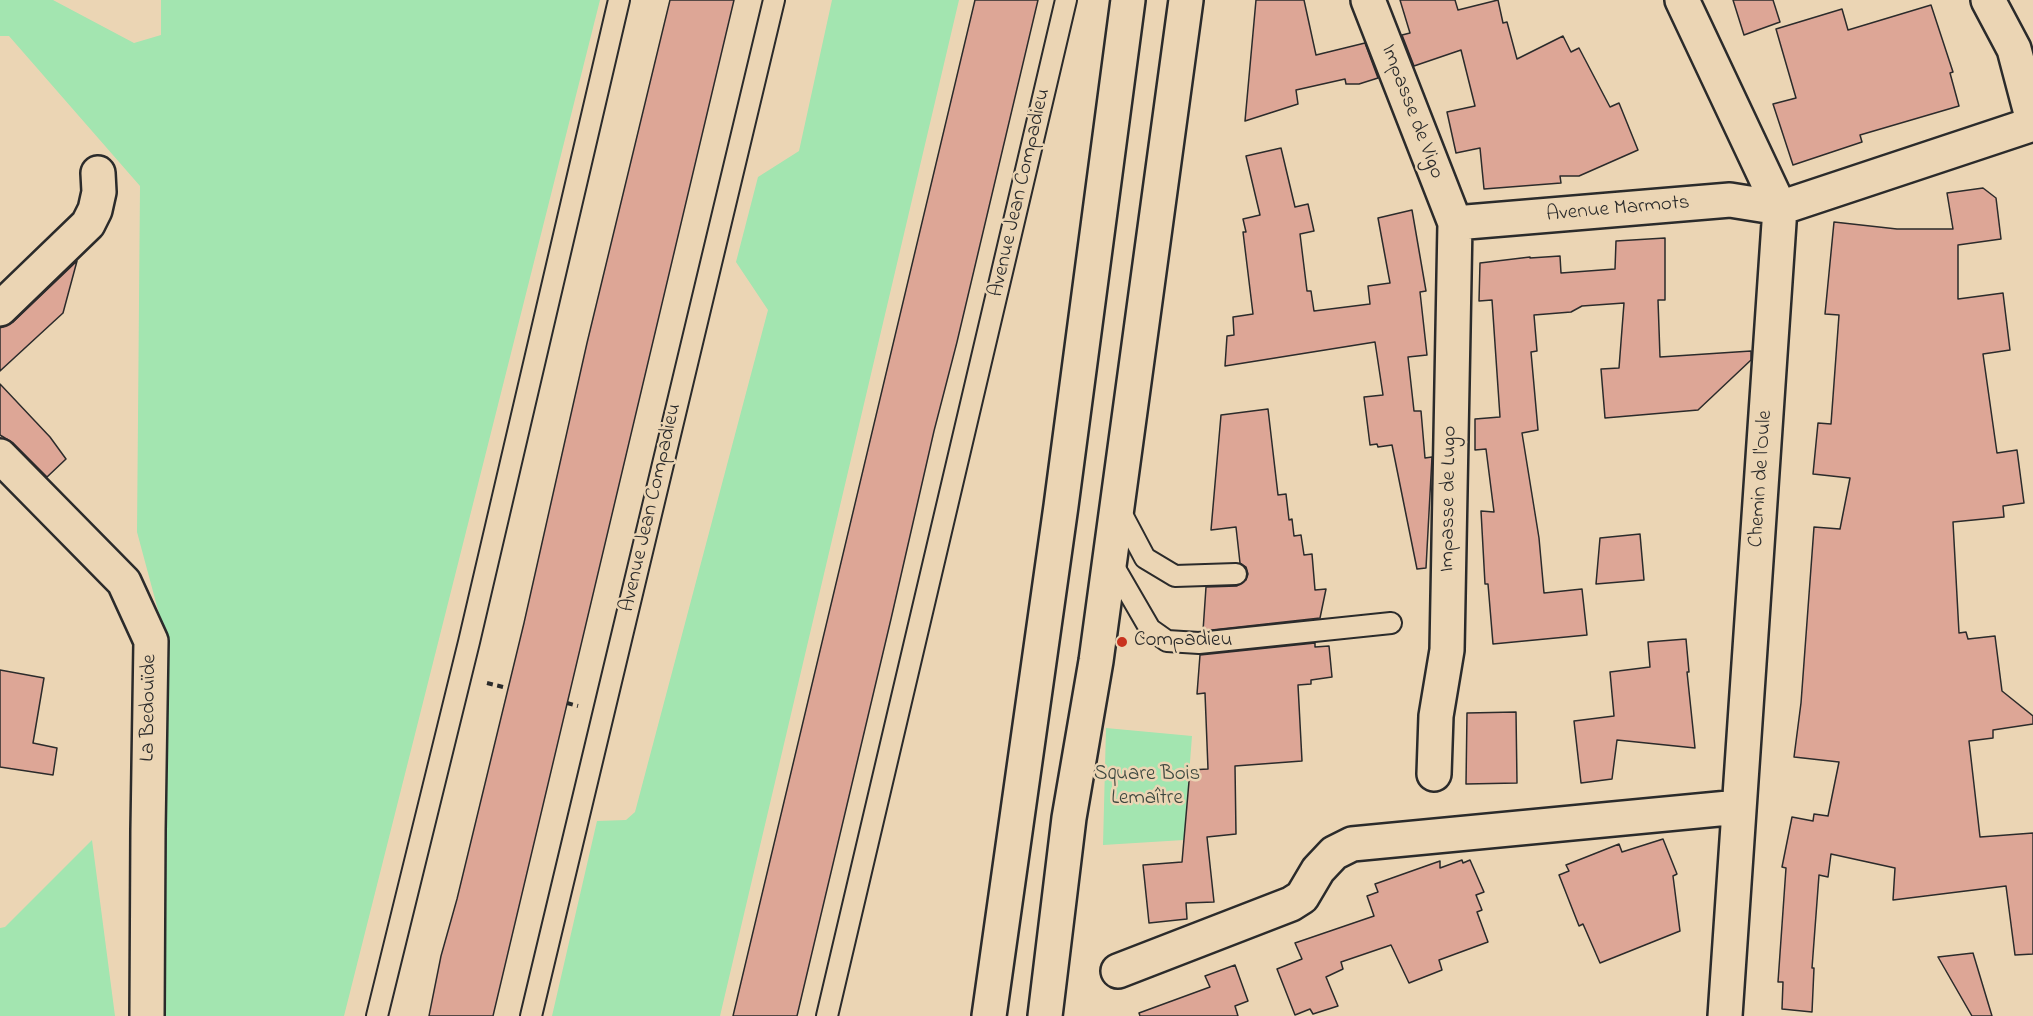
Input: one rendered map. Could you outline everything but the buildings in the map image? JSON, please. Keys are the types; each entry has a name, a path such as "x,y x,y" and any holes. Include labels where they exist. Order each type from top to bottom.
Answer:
{"street":[{"path":"989,1016 1128,0"},
{"path":"1045,1016 1069,818 1096,661 1186,0"},
{"name":"Impasse de Vigo","path":"1368,0 1455,223"},
{"path":"1682,0 1780,208 2032,111 2014,49 1988,0"},
{"path":"0,309 88,224 95,210 99,192 98,173"},
{"name":"Avenue Marmots","path":"1455,223 1730,200 1780,208"},
{"name":"Chemin de l'Oule","path":"1725,1016 1780,208"},
{"name":"Impasse de Lugo","path":"1434,774 1436,716 1447,650 1455,223"},
{"name":"La Bedouïde","path":"0,456 124,582 151,641 147,842 147,1016"},
{"path":"1118,971 1291,904 1302,897 1318,870 1334,853 1352,844 1739,807"},
{"path":"1016,815 1069,818"}],"lane":[{"path":"377,1016 469,642 619,0"},
{"name":"Avenue Jean Compadieu","path":"531,1016 774,0"},
{"name":"Avenue Jean Compadieu","path":"827,1016 1066,0"},
{"path":"1117,505 1145,558 1175,576 1236,574"},
{"path":"1110,560 1150,629 1167,641 1199,643 1391,623"}],"green space":[{"path":"0,0 53,0 134,43 161,35 161,0 600,0 344,1016 162,1016 162,625 137,532 140,186 9,36 0,36"},
{"path":"832,0 959,0 720,1016 552,1016 597,821 626,820 635,812 768,310 736,262 758,177 799,151"},
{"name":"Square Bois Lemaître","path":"1106,728 1192,736 1184,840 1103,845"},
{"path":"92,840 115,1016 0,1016 0,928 5,927"}],"place":[{"name":"Compadieu","path":"1122,642"}]}
